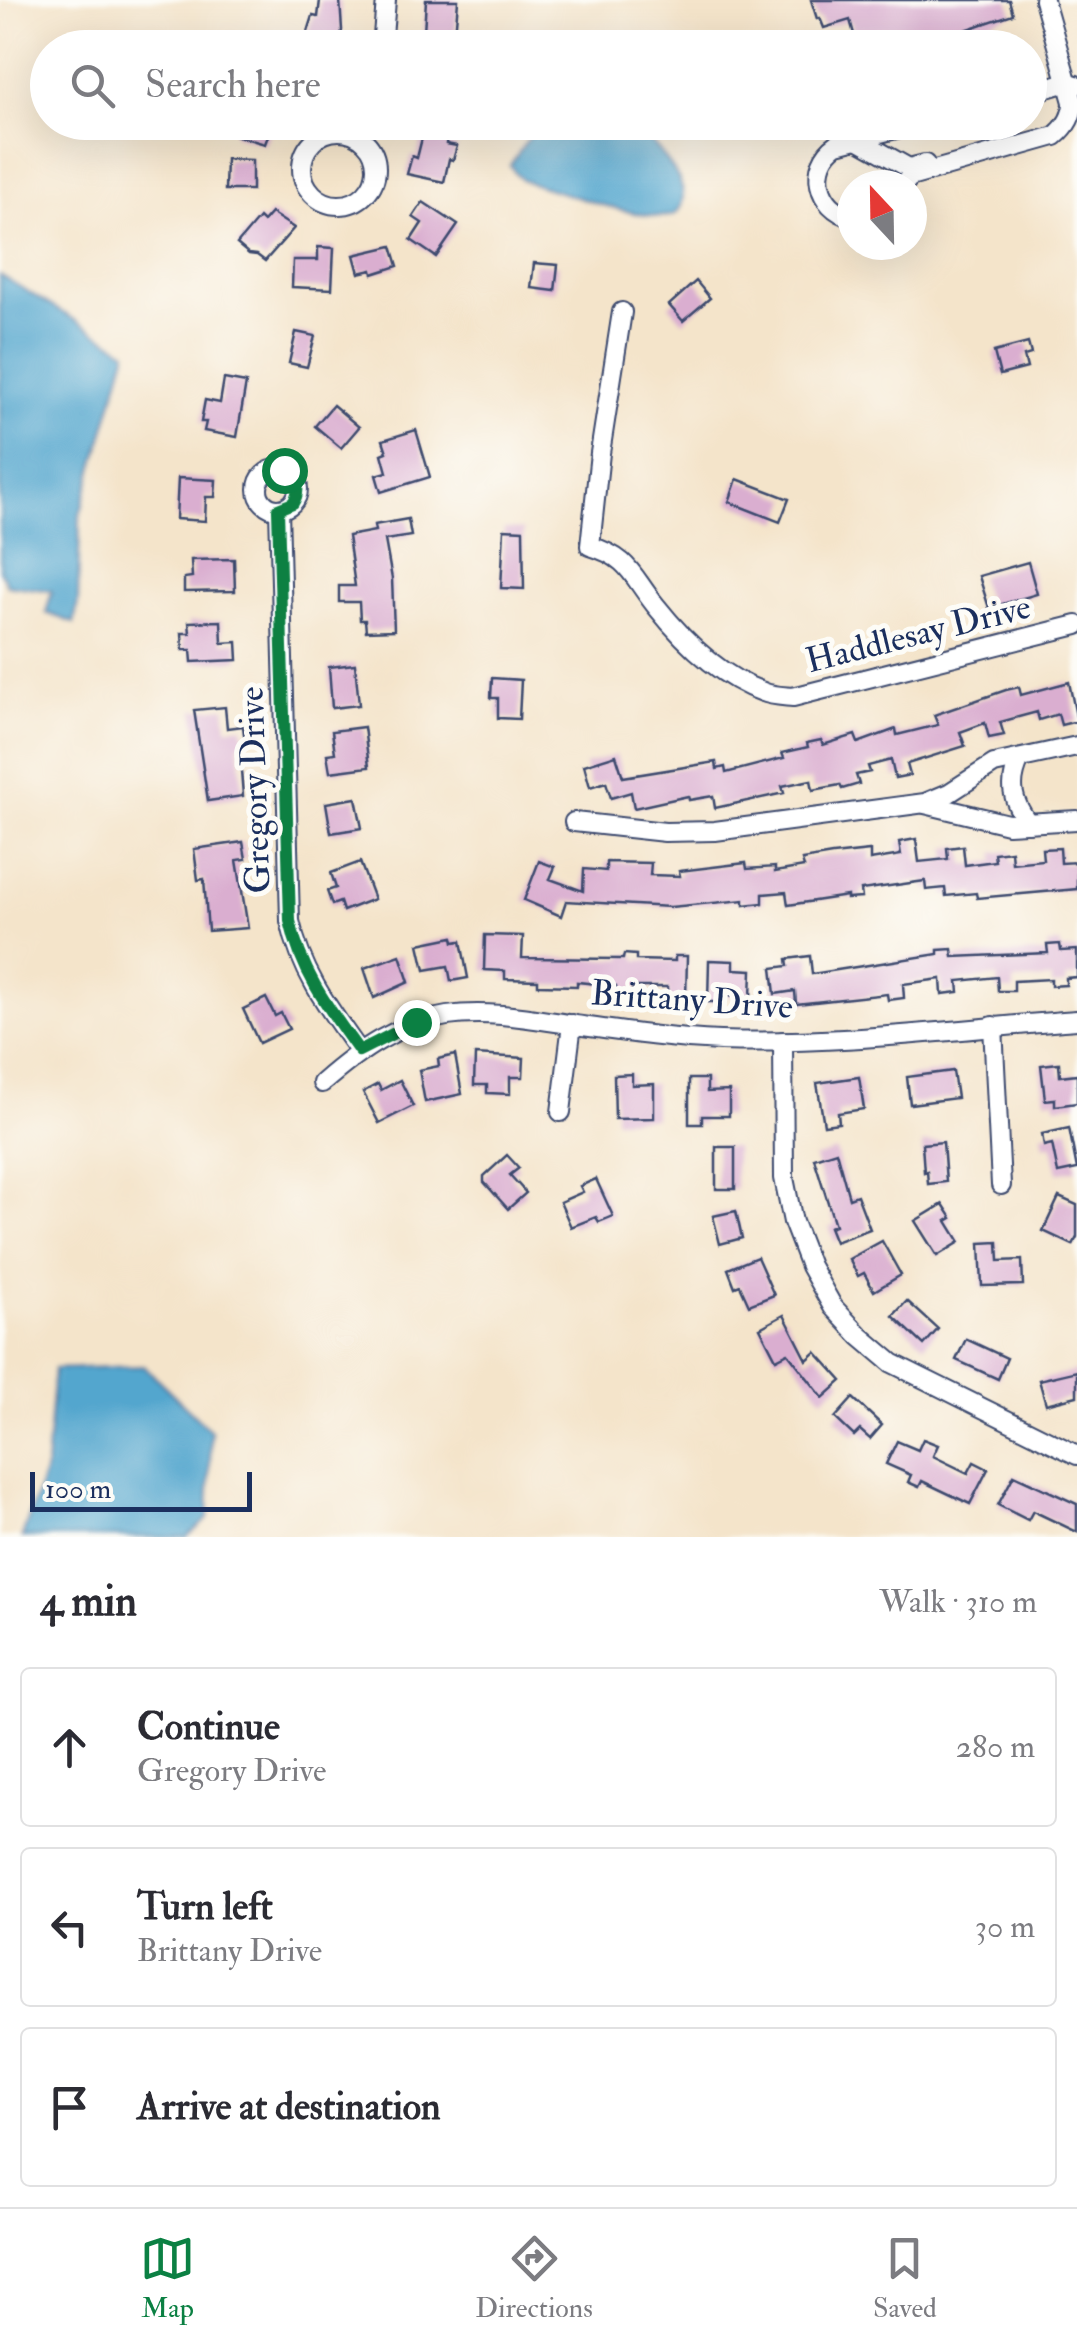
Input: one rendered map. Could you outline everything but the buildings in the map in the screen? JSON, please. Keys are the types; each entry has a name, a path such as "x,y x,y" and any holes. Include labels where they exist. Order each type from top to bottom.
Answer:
{"street":[{"path":"384,30 386,0"},
{"path":"1044,0 1070,79 1069,121 1055,136 1047,138"},
{"path":"1047,128 1061,120 1070,79"},
{"path":"317,140 306,150 302,162 306,185 324,202 348,204 360,199 375,180 375,155 368,140"},
{"path":"837,210 830,206 818,175 829,150 837,144 859,140 909,168 1011,140"},
{"path":"927,172 1041,140"},
{"name":"Haddlesay Drive","path":"622,312 590,546 613,553 629,565 652,602 682,638 722,669 763,693 793,697 1077,625"},
{"name":"Gregory Drive","path":"278,509 290,921 307,975 359,1051"},
{"path":"574,822 664,832 715,831 925,804 982,770 1077,746"},
{"path":"1020,759 1014,772 1014,800 1028,823"},
{"path":"925,804 994,822 1077,820"},
{"name":"Brittany Drive","path":"322,1083 359,1051 416,1022 450,1015 520,1017 716,1041 783,1041 1077,1020"},
{"path":"561,1112 572,1024"},
{"path":"992,1026 1001,1185"},
{"path":"783,1041 784,1178 810,1266 833,1307 892,1363 1077,1455"}],"water":[{"path":"527,140 650,140 677,176 682,204 673,215 643,214 521,180 510,165"},
{"path":"0,275 127,351 80,515 74,623 46,613 52,591 7,585 0,570"},
{"path":"144,1366 211,1431 208,1519 187,1537 22,1537 46,1467 54,1369"}],"route":[{"path":"284,470 298,484 293,503 278,509 290,921 296,950 321,998 359,1051 416,1022"}]}
